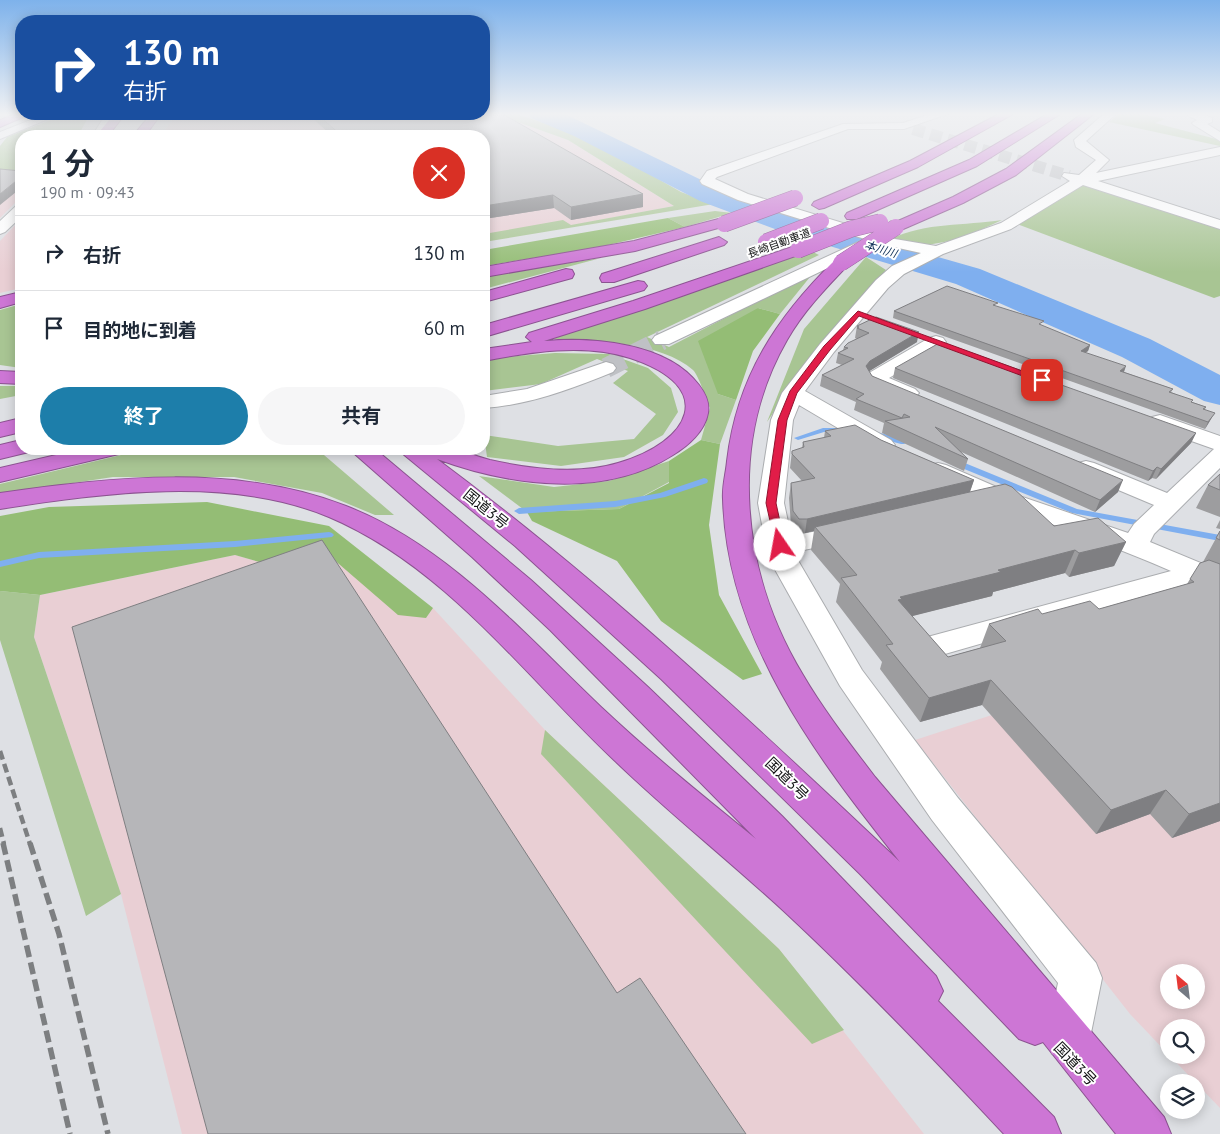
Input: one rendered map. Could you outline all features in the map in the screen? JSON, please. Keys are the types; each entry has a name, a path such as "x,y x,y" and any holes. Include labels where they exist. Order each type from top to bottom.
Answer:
{"highway":[{"name":"長崎自動車道","path":"774,222 819,205 906,166"},
{"path":"848,214 944,166"},
{"name":"長崎自動車道","path":"732,254 674,275 771,244 921,187 966,166"},
{"path":"870,242 896,227 947,205 1019,166"},
{"path":"490,296 602,263 753,214 799,196"},
{"path":"490,351 640,305 798,250 851,229 947,205"},
{"path":"490,271 635,246 723,224"},
{"name":"長崎自動車道","path":"490,312 748,240 771,244"},
{"path":"837,261 780,333 761,371 745,416 734,483 735,509 740,559 753,603 773,651 801,701 854,778 1147,1134"},
{"path":"490,329 652,281"},
{"path":"0,303 15,299"},
{"path":"450,455 481,465 515,472 552,476 586,476 618,470 645,462 669,449 685,436 694,421 698,406 693,392 684,380 655,361 634,353 607,348 555,346 527,347 490,352"},
{"path":"0,377 15,378"},
{"path":"0,410 15,407"},
{"path":"0,430 15,426"},
{"path":"0,452 15,448"},
{"path":"0,475 85,455"},
{"path":"367,455 500,567 593,653 740,798 907,975 1044,1134"},
{"name":"国道3号","path":"417,455 512,529 627,629 763,756 918,904 1143,1134"},
{"path":"0,501 123,486 201,485 239,488 272,493 339,512 398,544 463,593 623,748 802,902 923,1015 1037,1134"}],"street":[{"path":"735,166 712,174 707,181 743,197 874,238 932,253"},
{"path":"1068,1038 1081,978 945,809 851,678 782,557 771,503 782,420 793,393 827,348 866,316 882,284 904,266 932,253 1006,226 1094,166"},
{"path":"1075,178 1140,166"},
{"path":"1075,178 1220,225"},
{"path":"0,229 15,215"},
{"path":"662,340 837,261 870,242"},
{"path":"910,332 945,345 876,377 878,381 924,400"},
{"path":"490,401 524,396 553,388 606,368"},
{"path":"793,393 869,437 999,497 1152,524"},
{"path":"1138,414 1220,444"},
{"path":"1152,524 1220,455"},
{"path":"1070,461 1152,524 1209,578"},
{"path":"961,507 999,497"},
{"path":"780,545 805,543 873,528"},
{"path":"931,647 1209,578"}],"shaded area":[{"path":"490,166 610,166 674,206 490,241"},
{"path":"0,175 15,176 15,203 0,218"},
{"path":"15,225 15,289 0,293 0,241"},
{"path":"235,555 280,568 333,558 426,618 433,608 545,730 779,949 924,1134 182,1134 121,894 34,637 40,595"},
{"path":"1220,641 1220,1108 1205,1092 1205,1074 1187,1074 1178,1064 1205,1064 1205,1019 1160,1019 1160,1046 1130,1014 915,740"}],"green space":[{"path":"0,166 15,166 15,176 0,175"},
{"path":"610,166 635,166 681,192 714,204 490,241 490,233 563,220 571,225 674,206"},
{"path":"1083,183 1220,229 1220,296 1214,298 1017,224"},
{"path":"715,211 732,213 685,227 668,218"},
{"path":"668,218 685,227 595,248 490,265 490,249"},
{"path":"1002,220 961,239 927,245 891,239 931,227"},
{"path":"811,251 819,255 647,337 669,347 814,272 780,314 758,308 718,394 736,400 720,444 701,440 710,408 695,373 680,361 664,353 626,344 552,339"},
{"path":"866,257 886,270 818,346 767,422 804,329"},
{"path":"601,258 490,287 490,275"},
{"path":"15,306 15,367 0,365 0,310"},
{"path":"758,308 780,314 753,351 736,400 718,394 698,341"},
{"path":"555,353 609,354 648,368 671,388 678,412 663,435 624,457 561,466 487,457 487,455 490,455 490,436 558,446 634,439 656,414 613,383 628,371 597,359 541,384 490,390 490,360 504,357"},
{"path":"0,386 15,386 15,396 0,399"},
{"path":"701,440 720,444 709,525 719,595 762,674 743,680 661,621 617,561 532,521 527,512 619,509 669,483 669,461"},
{"path":"121,455 324,455 394,515 375,515 322,493 234,477 113,477 0,494 0,484"},
{"path":"669,461 669,482 619,509 527,512 479,476 554,487 609,481"},
{"path":"207,502 329,526 433,608 426,618 398,615 332,558 280,568 235,555 40,595 0,591 0,516 49,507"},
{"path":"0,591 40,595 34,637 121,894 86,916 0,640"},
{"path":"545,730 779,949 844,1030 812,1044 541,754"}],"building":[{"path":"490,166 594,166 643,194 571,207 553,195 490,205"},
{"path":"0,169 15,170 15,182 0,194"},
{"path":"947,286 998,303 993,305 1044,321 1039,324 1090,345 1081,351 1126,366 1120,371 1173,389 1169,392 1193,400 1191,402 1206,407 1203,409 1215,413 1208,422 894,311"},
{"path":"876,317 919,332 870,361 866,366 872,376 1123,480 1100,500 935,427 968,459 885,421 910,417 904,414 902,418 856,399 864,394 822,375 854,359 838,353 848,348 844,347 848,343 869,333 857,328 859,327 857,326"},
{"path":"941,342 1196,433 1161,469 1157,467 1153,471 895,368"},
{"path":"855,425 881,440 974,480 807,519 799,519 793,511 791,483 815,478 792,454 792,451 804,447 803,442 831,436 825,431"},
{"path":"1220,474 1220,490 1208,485"},
{"path":"1005,484 1012,487 1054,526 1098,518 1126,542 1079,553 1075,550 998,570 1001,572 900,597 902,599 898,600 948,657 1006,641 989,624 1038,609 1042,614 1090,601 1099,609 1194,582 1190,579 1200,563 1209,560 1220,564 1220,803 1189,814 1166,790 1111,810 991,680 929,698 886,645 893,644 841,578 857,575 815,527"},
{"path":"1220,531 1220,540 1216,538"},
{"path":"322,540 617,993 640,978 746,1134 208,1134 72,627"}],"waterway":[{"name":"本川川","path":"652,166 710,195 766,216 823,235 968,276 1136,348 1220,392"},
{"path":"798,438 823,430 838,430"},
{"path":"870,433 904,442"},
{"path":"955,462 1075,511 1220,538"},
{"path":"519,511 615,504 662,495 704,481"},
{"path":"0,564 39,555 235,544 329,535"}],"tunnel":[{"path":"1036,166 1069,176"},
{"path":"606,368 662,340"}],"railway":[{"path":"0,751 30,844"},
{"path":"0,828 4,844"},
{"path":"3,843 70,1134"},
{"path":"30,843 59,934 108,1134"}],"route":[{"path":"780,545 771,503 782,420 793,393 827,348 858,313 1042,380"}]}
